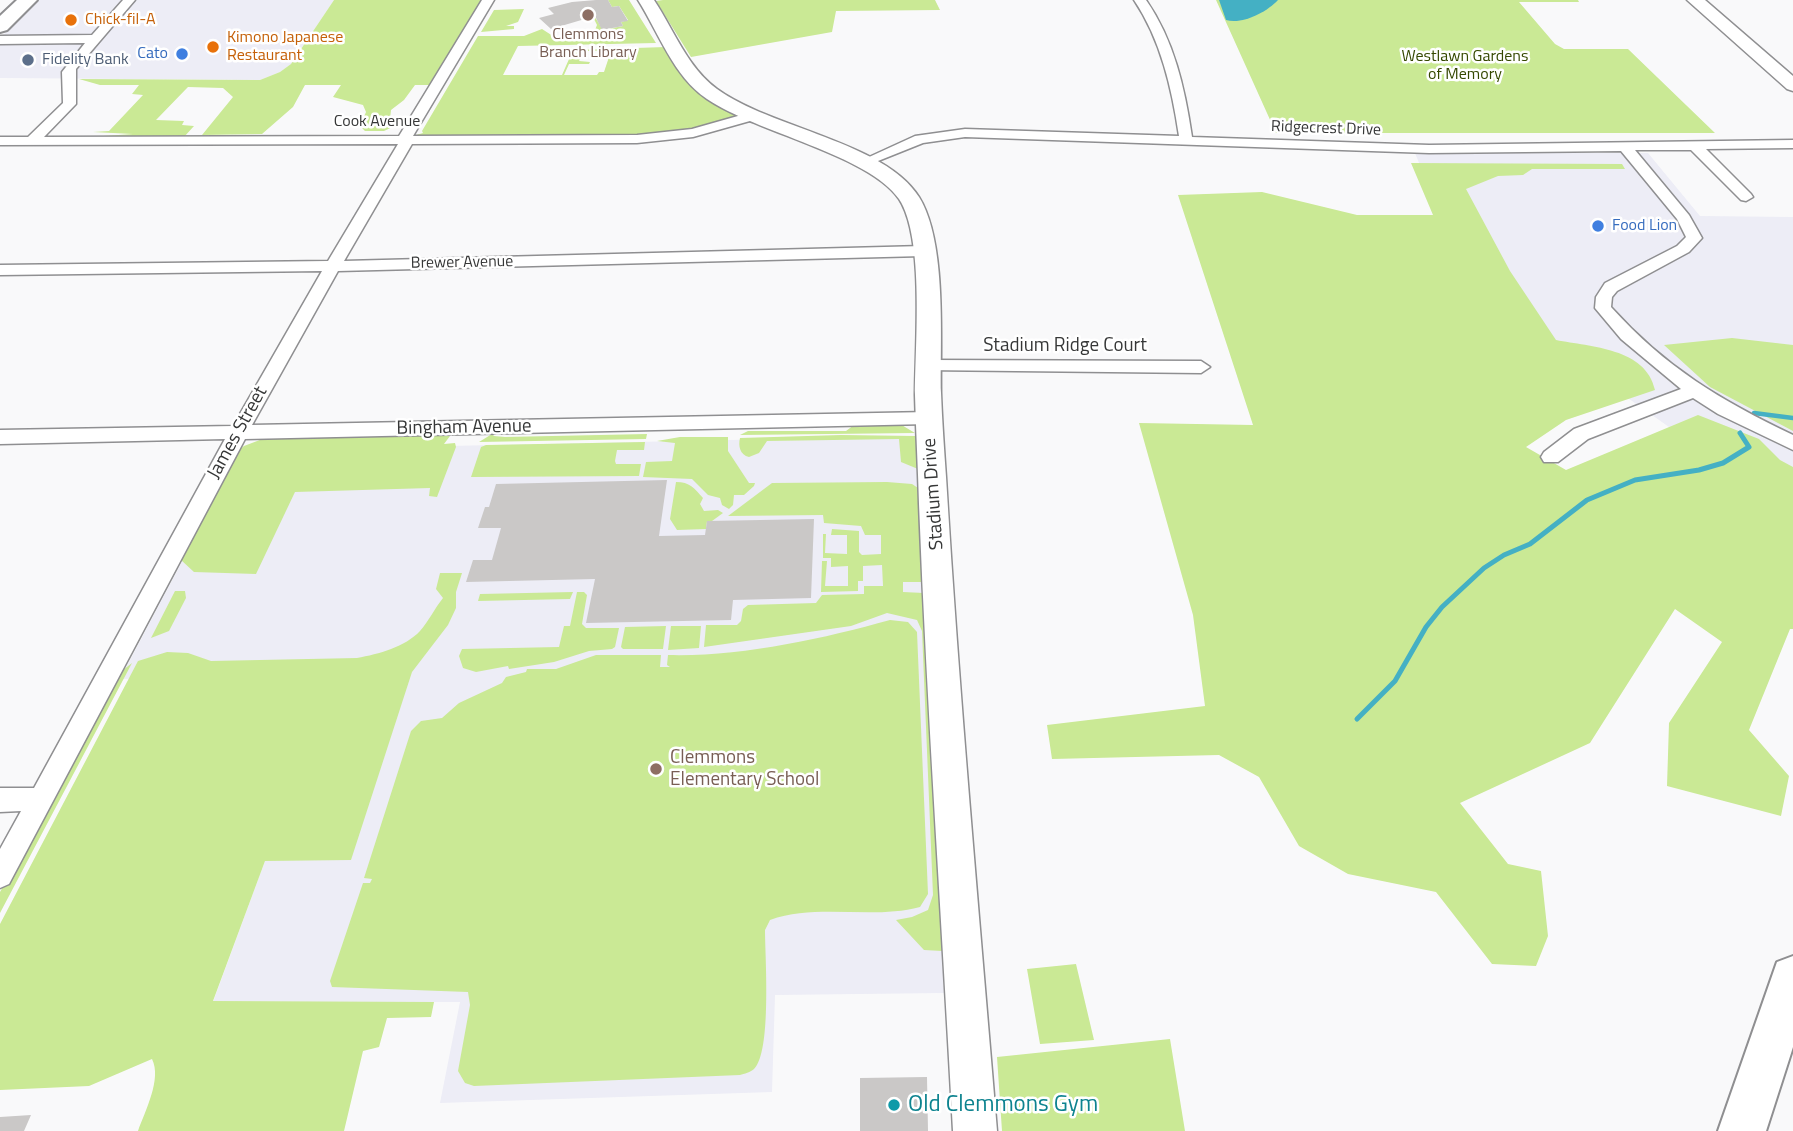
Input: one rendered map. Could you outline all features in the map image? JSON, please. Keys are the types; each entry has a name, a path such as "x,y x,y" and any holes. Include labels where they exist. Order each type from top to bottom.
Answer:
{"main road":[{"path":"0,26 28,0"},
{"path":"1742,1131 1793,978"}],"street":[{"path":"32,141 69,104 71,96 68,72 129,0"},
{"name":"James Street","path":"0,875 237,433 330,266 488,0"},
{"name":"Stadium Drive","path":"646,0 690,72 713,95 752,116 863,163 897,183 907,195 915,212 923,251 929,418 975,1131"},
{"path":"1140,0 1152,14 1181,105 1186,140"},
{"path":"1695,0 1793,85"},
{"path":"0,40 96,39"},
{"name":"Cook Avenue","path":"0,141 667,137 722,126 752,116"},
{"name":"Ridgecrest Drive","path":"863,163 901,145 948,134 1429,149 1793,144"},
{"path":"1695,146 1746,197"},
{"path":"1625,147 1684,218 1693,238 1683,249 1611,287 1604,297 1603,308 1617,326 1693,391 1793,443"},
{"name":"Brewer Avenue","path":"0,270 330,266 923,251"},
{"name":"Stadium Ridge Court","path":"929,366 1201,368"},
{"path":"1552,457 1581,434 1693,391"},
{"name":"Bingham Avenue","path":"0,437 929,418"},
{"path":"0,800 41,799"}],"shaded area":[{"path":"38,0 334,0 291,64 260,80 0,78 0,38"},
{"path":"1415,153 1648,153 1700,216 1793,217 1793,490 1696,446 1561,351 1445,227"},
{"name":"Clemmons Elementary School","path":"916,436 944,993 775,995 772,1092 440,1103 460,1002 213,1002 265,861 412,672 120,679 184,558 287,486 448,446"}],"green space":[{"path":"334,0 482,0 429,85 415,85 404,100 391,110 390,119 395,126 384,131 365,131 360,126 366,112 363,105 333,97 341,85 305,85 293,107 262,134 202,135 233,97 223,88 188,87 156,120 184,121 182,125 194,126 184,137 89,137 133,134 93,132 109,131 143,95 132,94 139,85 100,85 79,79 260,80 291,64"},
{"path":"608,0 629,0 656,43 518,46 503,75 562,75 573,50 666,47 719,104 740,117 689,131 653,136 416,135 423,133 478,36 524,36 542,29 556,38 595,30 597,25 593,17 603,30 623,26 621,22 628,20 619,6 612,7","holes":["585,51 606,51 605,56 609,57 604,72 597,75 564,75 569,64 589,64 590,62 579,61"]},
{"path":"935,0 940,10 836,11 832,32 691,57 656,1"},
{"name":"Westlawn Gardens of Memory","path":"1216,0 1578,0 1579,2 1519,2 1555,44 1564,49 1628,49 1715,133 1276,133"},
{"path":"524,9 518,22 506,26 514,26 514,29 481,32 494,10"},
{"path":"1411,163 1622,164 1625,169 1532,169 1523,175 1498,176 1466,189 1510,271 1556,340 1600,348 1629,358 1641,365 1650,376 1655,390 1566,420 1526,447 1566,470 1698,415 1759,439 1780,460 1793,467 1793,629 1790,629 1749,730 1789,776 1781,816 1667,786 1669,723 1722,642 1675,609 1590,743 1460,803 1508,864 1541,871 1548,936 1536,966 1492,964 1436,892 1348,874 1299,846 1259,777 1219,755 1052,759 1047,725 1205,706 1193,615 1139,423 1253,425 1178,195 1262,192 1357,215 1433,215"},
{"path":"1732,338 1793,345 1793,431 1710,387 1664,345"},
{"path":"900,424 915,433 740,435 748,431 846,431 854,425"},
{"path":"492,434 505,437 647,434 646,439 479,442"},
{"path":"450,436 444,444 455,443 456,447 437,497 429,496 430,488 295,492 256,574 194,572 181,560 234,454 244,446 265,438"},
{"path":"916,436 918,469 901,462 899,439 767,441 759,453 749,457 740,447 740,438"},
{"path":"680,437 728,437 728,451 749,483 755,483 754,486 744,495 734,495 733,505 729,509 722,505 720,498 708,495 692,479 643,477 646,462 672,461 675,443 657,441"},
{"path":"645,442 644,450 617,450 615,461 616,464 641,464 639,476 471,477 481,447 486,445"},
{"path":"676,482 688,484 697,491 703,498 700,504 704,511 718,510 723,513 712,521 707,521 706,529 677,530 670,519"},
{"path":"772,483 912,484 918,488 923,582 903,582 903,592 924,593 942,951 924,950 896,920 928,910 933,895 922,631 917,620 887,613 851,626 704,647 706,625 737,625 741,621 743,609 748,605 816,603 822,595 864,594 864,586 883,586 882,565 863,566 863,581 858,581 858,591 821,592 822,561 827,561 825,586 848,586 848,566 831,567 831,558 823,558 823,534 826,534 825,553 847,554 847,535 831,535 832,529 859,531 859,552 862,555 881,554 881,535 865,535 861,526 824,523 823,515 728,516"},
{"path":"440,573 462,573 456,592 456,608 448,625 412,672 351,860 265,861 213,1001 434,1002 431,1017 387,1018 379,1047 363,1051 344,1131 138,1131 154,1085 155,1067 152,1059 89,1086 0,1090 0,924 138,661 167,652 188,653 211,661 357,658 383,652 414,637 426,623 443,598 436,589"},
{"path":"175,591 185,591 186,598 169,631 151,638"},
{"path":"573,592 570,599 478,601 480,594"},
{"path":"577,592 587,595 582,624 586,628 619,628 615,647 589,651 554,662 509,669 508,666 476,672 463,668 459,656 462,649 559,647 564,626 570,626"},
{"path":"890,620 908,622 917,632 928,894 920,907 901,911 807,913 770,920 765,930 766,1003 763,1044 760,1059 753,1070 740,1075 474,1086 465,1083 458,1071 470,1005 468,992 332,987 330,981 363,883 370,883 372,879 364,878 411,731 421,721 442,718 459,703 502,683 506,677 526,672 527,669 556,669 596,655 661,655 660,667 670,667 667,665 668,655 752,650 837,634"},
{"path":"666,626 663,649 621,647 625,627"},
{"path":"671,626 701,626 699,648 668,650"},
{"path":"132,663 0,913 0,892 118,674"},
{"path":"1076,964 1094,1040 1040,1044 1027,969"},
{"path":"1170,1039 1185,1131 1002,1131 997,1057"}],"water":[{"path":"1219,0 1278,0 1254,16 1232,21 1226,20"}],"building":[{"name":"Clemmons Branch Library","path":"608,0 612,7 619,6 628,21 621,22 623,26 602,30 595,16 551,29 539,18 554,14 548,8"},
{"path":"667,480 659,536 705,535 707,521 814,519 811,598 733,600 731,620 586,623 595,579 466,582 473,560 492,560 501,528 478,528 485,507 489,507 496,484"},
{"name":"Old Clemmons Gym","path":"927,1077 928,1131 860,1131 860,1078"},
{"path":"31,1115 24,1131 0,1131 0,1117"}],"waterway":[{"path":"1754,413 1793,418"},
{"path":"1357,719 1395,681 1426,627 1442,607 1484,568 1504,555 1530,544 1587,500 1635,480 1699,470 1723,463 1749,447 1740,433"}],"place":[{"name":"Clemmons Branch Library","path":"588,15"},
{"name":"Chick-fil-A","path":"71,20"},
{"name":"Kimono Japanese Restaurant","path":"213,47"},
{"name":"Cato","path":"182,54"},
{"name":"Fidelity Bank","path":"28,60"},
{"name":"Food Lion","path":"1598,226"},
{"name":"Clemmons Elementary School","path":"656,769"},
{"name":"Old Clemmons Gym","path":"894,1105"}]}
